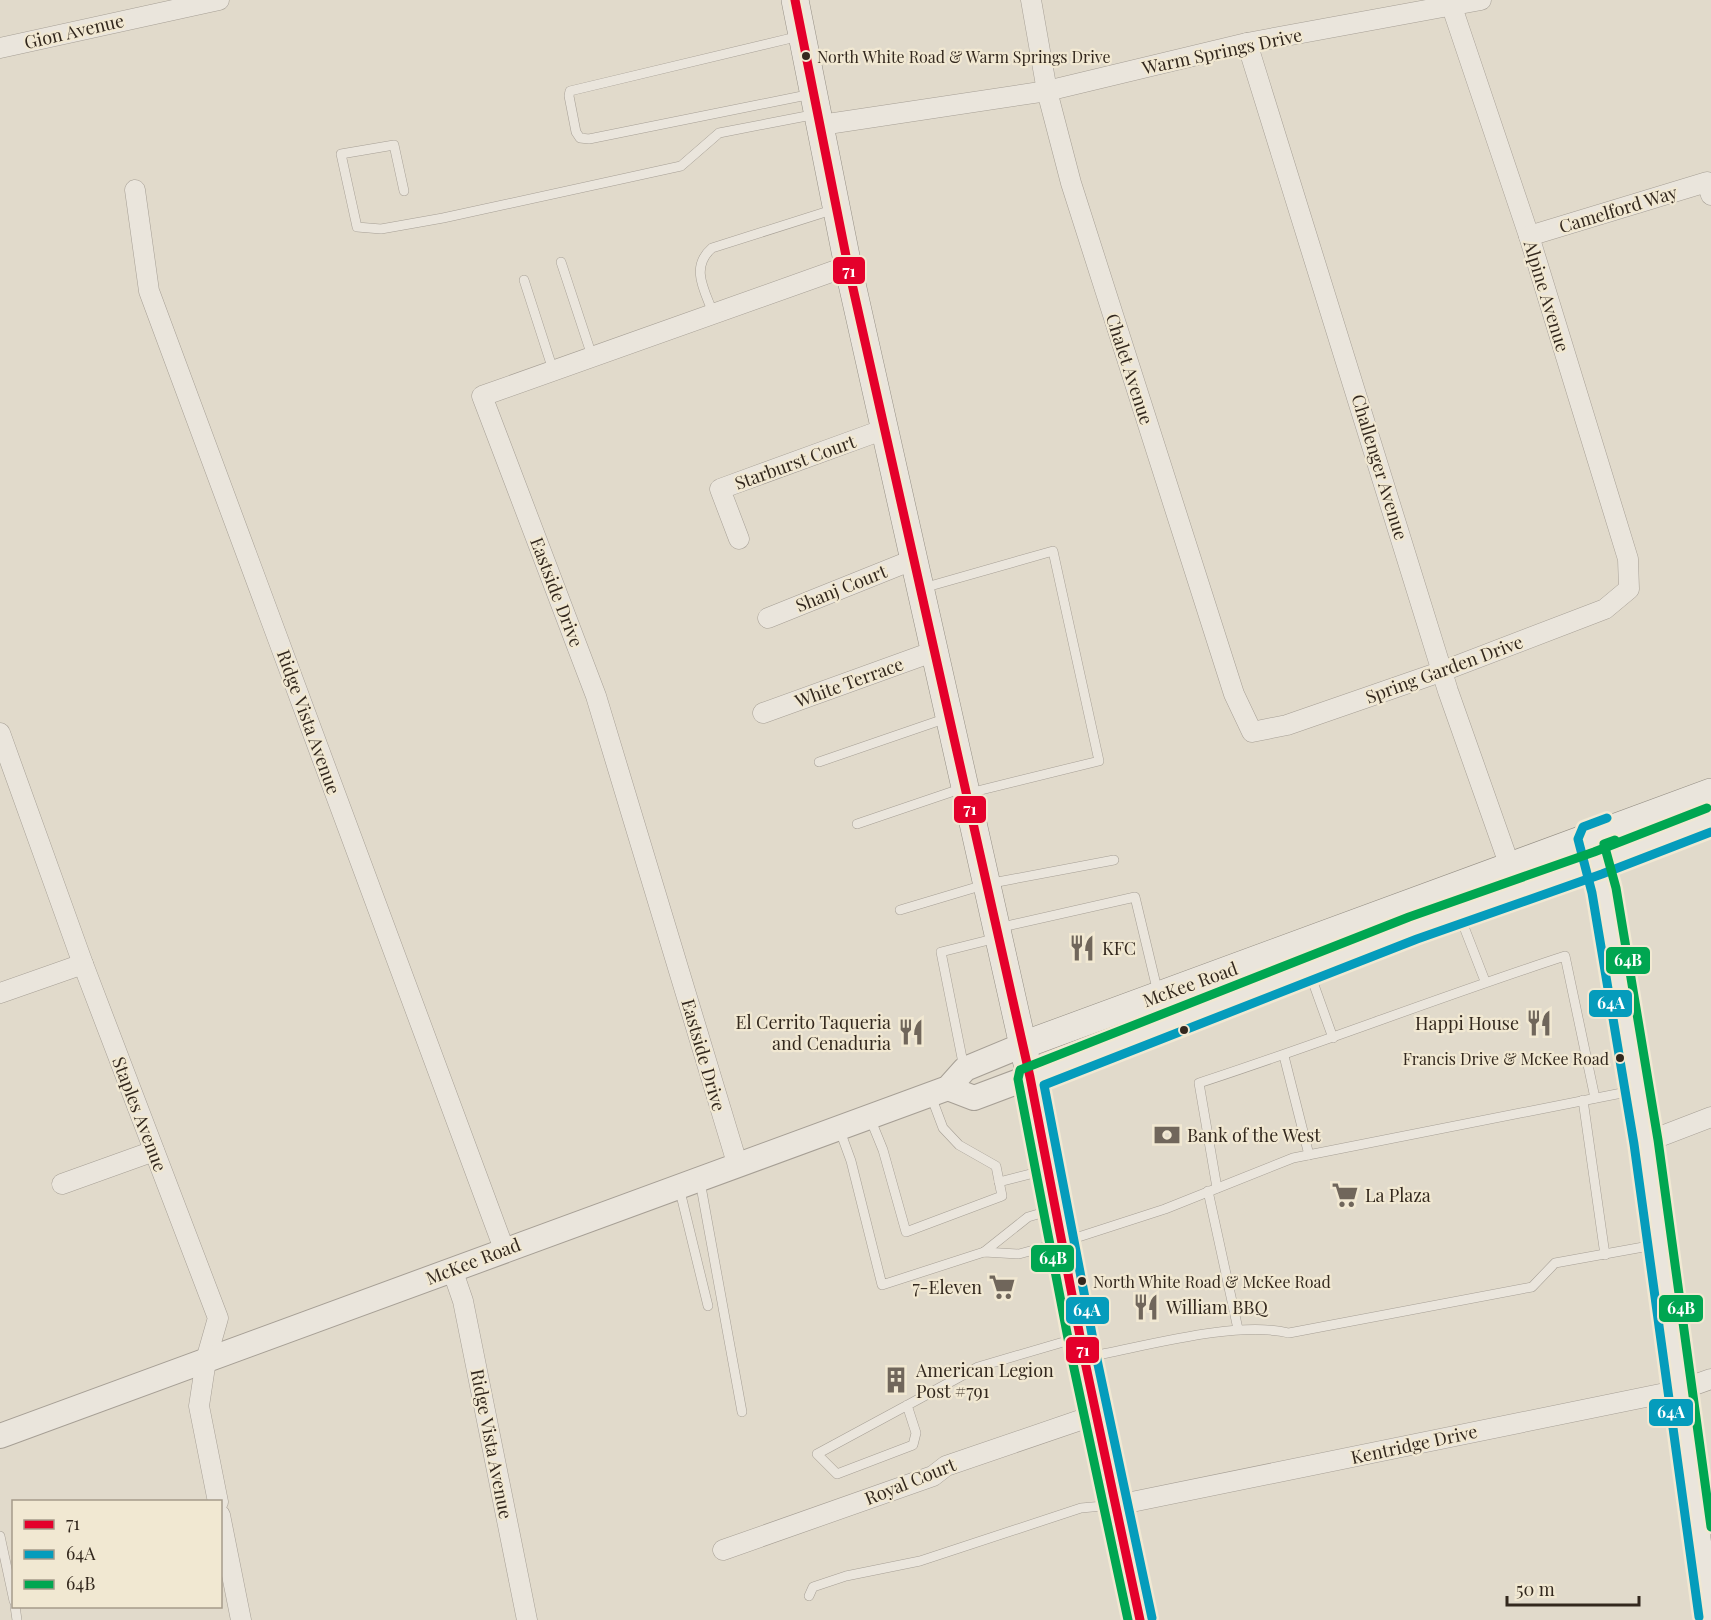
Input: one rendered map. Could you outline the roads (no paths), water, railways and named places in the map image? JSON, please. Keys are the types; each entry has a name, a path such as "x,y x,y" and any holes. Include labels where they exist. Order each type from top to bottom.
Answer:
{"main road":[{"path":"795,0 848,266 1023,1044 1057,1209 1082,1347 1140,1620"},
{"name":"McKee Road","path":"1030,1077 1458,912 1513,877 1590,837 1711,792"},
{"name":"McKee Road","path":"1023,1044 1159,995 1513,877 1598,863 1711,819"}],"street":[{"name":"Gion Avenue","path":"0,48 219,0"},
{"name":"Chalet Avenue","path":"1031,0 1047,91 1071,183 1234,694 1252,732"},
{"name":"Warm Springs Drive","path":"818,111 1047,91 1247,43 1481,0"},
{"name":"Alpine Avenue","path":"1452,7 1528,236 1628,559 1629,589"},
{"name":"Challenger Avenue","path":"1247,43 1443,671 1513,877"},
{"name":"Camelford Way","path":"1528,236 1709,188"},
{"name":"Ridge Vista Avenue","path":"135,190 149,291 504,1249"},
{"name":"Eastside Drive","path":"737,1163 708,1074 691,1006 596,696 482,396 848,266"},
{"name":"Starburst Court","path":"739,539 720,489 885,429"},
{"name":"Shanj Court","path":"768,618 915,559"},
{"name":"Spring Garden Drive","path":"1252,732 1287,726 1443,671 1605,609 1629,589"},
{"name":"White Terrace","path":"763,713 935,651"},
{"name":"Staples Avenue","path":"0,733 7,776 83,964 218,1318 206,1360 199,1406 218,1500"},
{"path":"1590,837 1598,863 1646,1142 1711,1615"},
{"path":"0,993 83,964"},
{"name":"McKee Road","path":"0,1436 737,1163 939,1091 965,1069 1023,1044"},
{"name":"McKee Road","path":"939,1091 974,1098 1030,1077"},
{"path":"1646,1142 1711,1118"},
{"path":"62,1184 154,1151"},
{"name":"Ridge Vista Avenue","path":"452,1269 463,1301 527,1620"},
{"name":"Kentridge Drive","path":"1116,1505 1680,1390 1711,1378"},
{"name":"Royal Court","path":"723,1550 933,1476 946,1467 1098,1414"},
{"path":"222,1525 241,1620"}],"lane":[{"path":"802,35 570,91 576,132 580,138 589,139 818,111"},
{"path":"404,191 393,145 341,154 357,227 381,229 495,207 681,166 719,133 818,111"},
{"path":"713,313 698,270 703,256 712,248 837,209"},
{"path":"561,262 592,356"},
{"path":"524,280 553,370"},
{"path":"857,824 966,790 1099,760 1053,551 921,589"},
{"path":"819,762 950,718"},
{"path":"900,910 987,884 1114,860"},
{"path":"965,1069 941,952 998,933 1135,897 1159,995"},
{"path":"1458,912 1485,981"},
{"path":"1238,1329 1213,1190 1199,1083 1284,1056 1485,981 1565,956 1595,1098"},
{"path":"1308,969 1333,1038"},
{"path":"1284,1056 1309,1155"},
{"path":"984,1252 1019,1254 1063,1242 1213,1190 1285,1161 1309,1155 1637,1090"},
{"path":"870,1117 883,1150 906,1232 1002,1196 996,1166 959,1145 943,1128 939,1091"},
{"path":"1583,1100 1605,1255"},
{"path":"839,1127 851,1161 882,1285 984,1252 1028,1217 1057,1209"},
{"path":"999,1182 1049,1169"},
{"path":"689,1181 708,1305"},
{"path":"689,1181 742,1412"},
{"path":"907,1405 916,1433 913,1445 837,1474 817,1454 857,1432 907,1405 978,1367 1082,1347 1238,1329 1273,1329 1289,1333 1532,1287 1555,1263 1660,1244"},
{"path":"809,1596 813,1587 846,1576 920,1561 1081,1508 1116,1505"},
{"path":"0,1536 12,1592"}],"place":[{"name":"North White Road & Warm Springs Drive","path":"806,56"},
{"name":"KFC","path":"1082,948"},
{"name":"Happi House","path":"1539,1023"},
{"name":"El Cerrito Taqueria and Cenaduria","path":"911,1032"},
{"name":"Francis Drive & McKee Road","path":"1620,1058"},
{"name":"Bank of the West","path":"1167,1135"},
{"name":"La Plaza","path":"1345,1195"},
{"name":"North White Road & McKee Road","path":"1082,1281"},
{"name":"7-Eleven","path":"1002,1287"},
{"name":"William BBQ","path":"1146,1307"},
{"name":"American Legion Post #791","path":"896,1380"}]}
